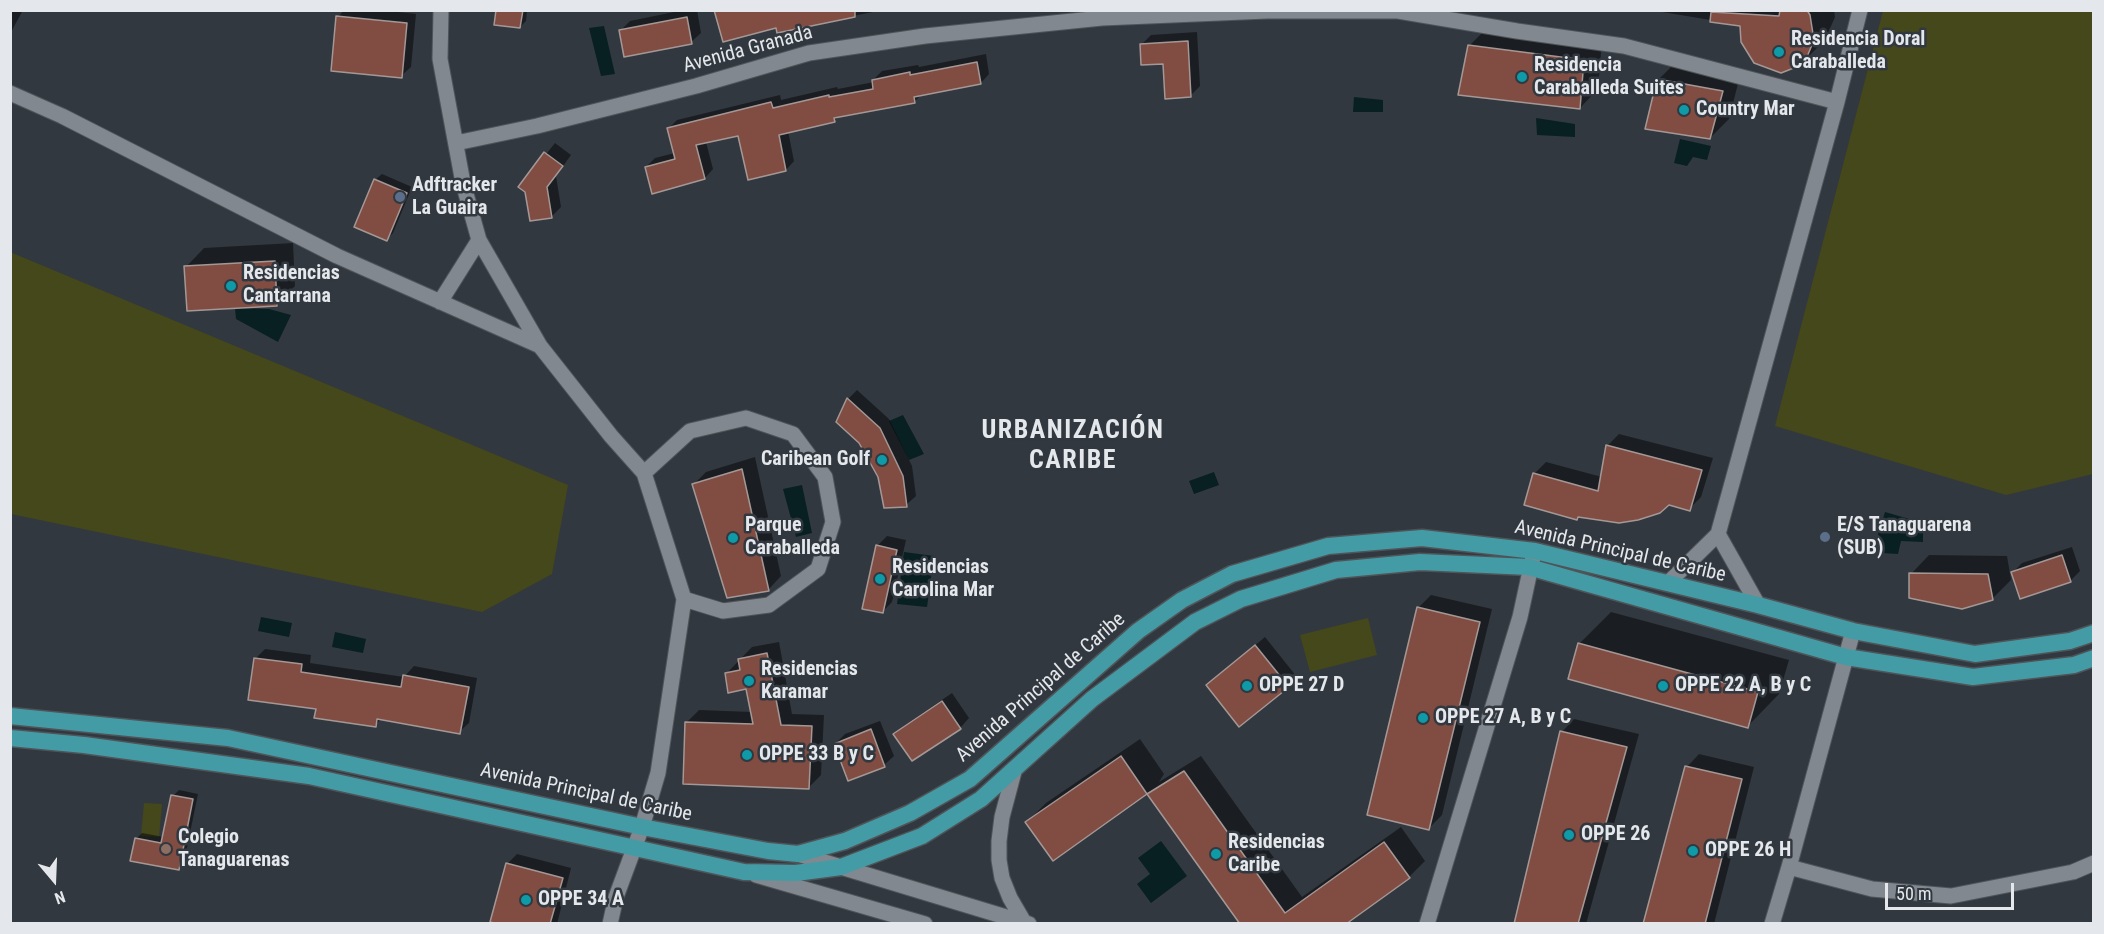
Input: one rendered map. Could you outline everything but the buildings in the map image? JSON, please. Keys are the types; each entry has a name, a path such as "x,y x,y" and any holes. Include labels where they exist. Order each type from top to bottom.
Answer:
{"main road":[{"name":"Avenida Principal de Caribe","path":"10,716 228,738 642,827 768,851 798,854 845,841 910,813 970,779 1138,631 1182,600 1232,574 1328,546 1422,538 1668,583 1853,631 1975,654 2070,641 2094,633"},
{"name":"Avenida Principal de Caribe","path":"10,738 84,745 309,776 744,872 796,873 841,867 922,836 981,799 1092,699 1195,622 1241,599 1336,570 1420,562 1532,559 1846,657 1973,677 2074,664 2094,658"}],"street":[{"path":"441,10 440,59 463,183 479,240 540,346 611,436 644,473 684,599 658,773 642,827 616,897 610,924"},
{"name":"Avenida Granada","path":"456,142 537,126 696,86 810,53 925,36 1102,18 1267,10 1398,11 1624,46 1838,102"},
{"path":"1668,583 1718,534 1838,102 1860,10"},
{"path":"10,93 62,116 337,256 540,346"},
{"path":"440,302 479,240"},
{"path":"644,473 690,431 746,418 794,434 825,477 833,522 818,569 769,604 723,611 684,599"},
{"path":"1718,534 1758,605"},
{"path":"1427,924 1520,617 1532,559"},
{"path":"1772,924 1853,631"},
{"path":"1015,768 1002,817 999,860 1002,878 1010,898 1027,923"},
{"path":"798,854 1027,923"},
{"path":"1789,867 1872,889 1951,896 2073,872 2094,862"},
{"path":"744,872 925,924"}],"green space":[{"path":"1883,11 2093,11 2093,474 2006,495 1775,426"},
{"path":"10,252 568,485 552,574 482,612 11,514"},
{"path":"1368,618 1377,655 1310,672 1300,635"},
{"path":"144,803 162,804 159,837 141,836"}],"shaded area":[{"path":"604,26 615,74 601,76 589,28"},
{"path":"1354,97 1383,100 1383,112 1353,112"},
{"path":"1536,118 1575,124 1575,137 1537,135"},
{"path":"1680,139 1711,146 1707,160 1693,157 1687,166 1674,163"},
{"path":"235,308 269,309 291,315 278,342 236,319"},
{"path":"903,415 924,454 909,460 889,421"},
{"path":"1214,472 1219,485 1194,494 1189,481"},
{"path":"802,485 812,533 796,537 783,489"},
{"path":"1885,512 1923,523 1923,542 1901,541 1898,554 1882,553 1878,534"},
{"path":"904,552 934,556 927,607 897,604"},
{"path":"261,617 292,623 289,637 258,631"},
{"path":"335,632 366,639 363,653 332,647"},
{"path":"1161,841 1187,876 1151,903 1137,884 1150,874 1138,858"}],"place":[{"name":"Residencia Doral Caraballeda","path":"1779,52"},
{"name":"Residencia Caraballeda Suites","path":"1522,77"},
{"name":"Country Mar","path":"1684,110"},
{"name":"Adftracker La Guaira","path":"400,197"},
{"name":"Residencias Cantarrana","path":"231,286"},
{"name":"Caribean Golf","path":"882,460"},
{"name":"E/S Tanaguarena (SUB)","path":"1825,537"},
{"name":"Parque Caraballeda","path":"733,538"},
{"name":"Residencias Carolina Mar","path":"880,579"},
{"name":"Residencias Karamar","path":"749,681"},
{"name":"OPPE 27 D","path":"1247,686"},
{"name":"OPPE 22 A, B y C","path":"1663,686"},
{"name":"OPPE 27 A, B y C","path":"1423,718"},
{"name":"OPPE 33 B y C","path":"747,755"},
{"name":"OPPE 26","path":"1569,835"},
{"name":"Colegio Tanaguarenas","path":"166,849"},
{"name":"OPPE 26 H","path":"1693,851"},
{"name":"Residencias Caribe","path":"1216,854"},
{"name":"OPPE 34 A","path":"526,900"}],"district":[{"name":"URBANIZACIÓN CARIBE","path":"1073,446"}]}
